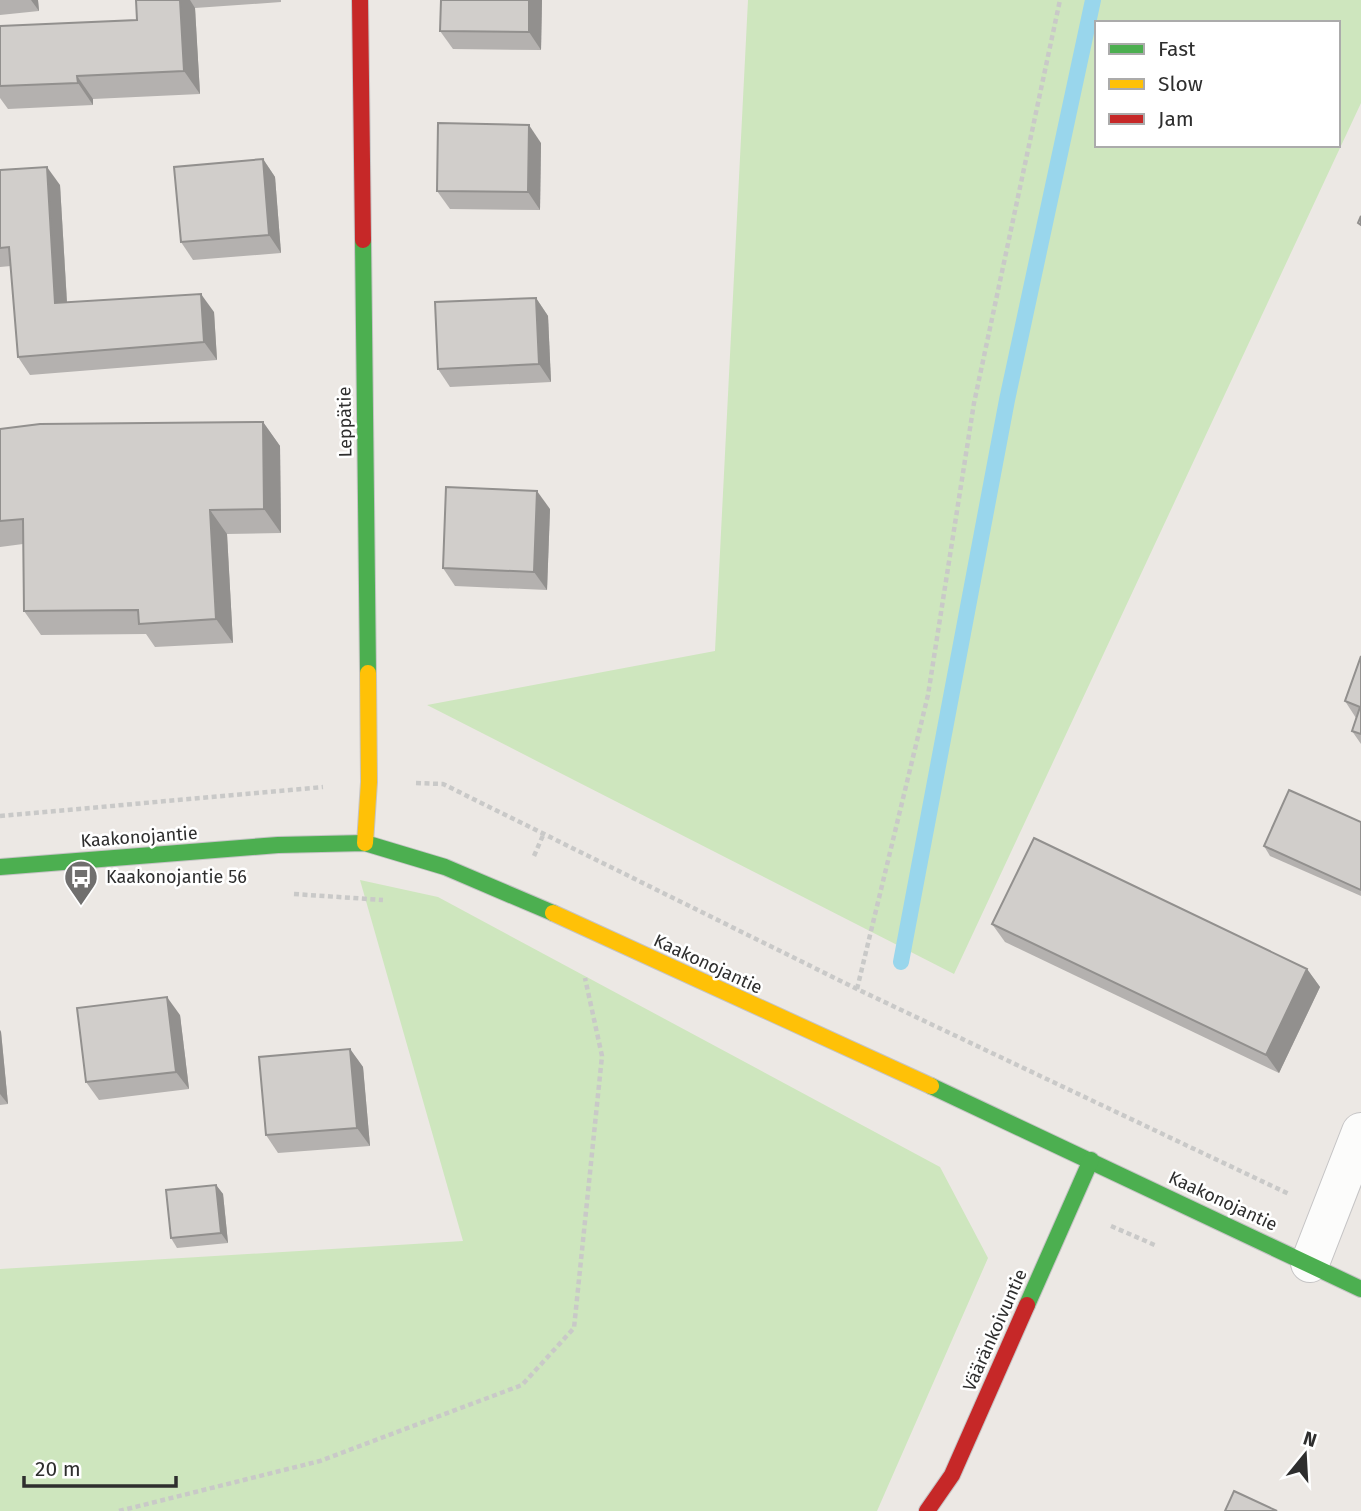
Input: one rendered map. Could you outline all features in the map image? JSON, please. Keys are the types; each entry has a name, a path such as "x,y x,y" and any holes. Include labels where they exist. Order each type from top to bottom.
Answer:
{"street":[{"name":"Leppätie","path":"360,0 369,782 366,843"},
{"name":"Kaakonojantie","path":"0,867 278,845 366,843 446,867 516,896 1091,1160 1361,1289"},
{"path":"1310,1263 1361,1132"},
{"name":"Vääränkoivuntie","path":"927,1511 952,1475 1091,1160"}],"path":[{"path":"857,989 928,695 974,403 1060,0"},
{"path":"291,894 391,901"},
{"path":"119,1511 320,1461 522,1385 574,1328 603,1055 582,964"},
{"path":"1070,1208 1159,1247"}],"green space":[{"path":"748,0 1361,0 1361,103 954,974 427,705 715,651"},
{"path":"360,880 438,897 940,1167 988,1258 877,1511 0,1511 0,1269 463,1241"}],"building":[{"path":"136,0 180,0 184,71 77,76 78,83 0,86 0,26 137,20"},
{"path":"441,0 529,0 529,32 440,31"},
{"path":"438,123 529,125 528,192 437,191"},
{"path":"263,159 269,235 181,242 174,167"},
{"path":"47,167 55,303 201,294 204,342 18,357 9,247 0,248 0,170"},
{"path":"536,298 539,364 438,369 435,302"},
{"path":"263,422 264,509 210,510 216,619 139,624 138,610 24,611 23,519 0,521 0,429 40,424"},
{"path":"446,487 537,491 534,572 443,568"},
{"path":"1361,656 1361,734 1352,731 1360,707 1345,701"},
{"path":"1289,790 1361,822 1361,890 1264,846"},
{"path":"1034,838 1307,969 1266,1055 992,924"},
{"path":"167,997 176,1072 86,1082 77,1008"},
{"path":"350,1049 357,1128 266,1135 259,1057"},
{"path":"216,1185 221,1233 171,1238 166,1190"},
{"path":"1234,1491 1277,1511 1225,1511"}],"waterway":[{"path":"901,962 1007,400 1093,0"}],"traffic: fast":[{"path":"363,240 368,673"},
{"path":"0,867 278,845 365,843 445,867 553,913"},
{"path":"931,1086 1361,1289"},
{"path":"1027,1305 1091,1160"}],"traffic: slow":[{"path":"365,843 369,782 368,673"},
{"path":"553,913 931,1086"}],"traffic: jam":[{"path":"360,0 363,240"},
{"path":"927,1511 952,1475 1027,1305"}],"place":[{"name":"Kaakonojantie 56","path":"81,907"}]}
